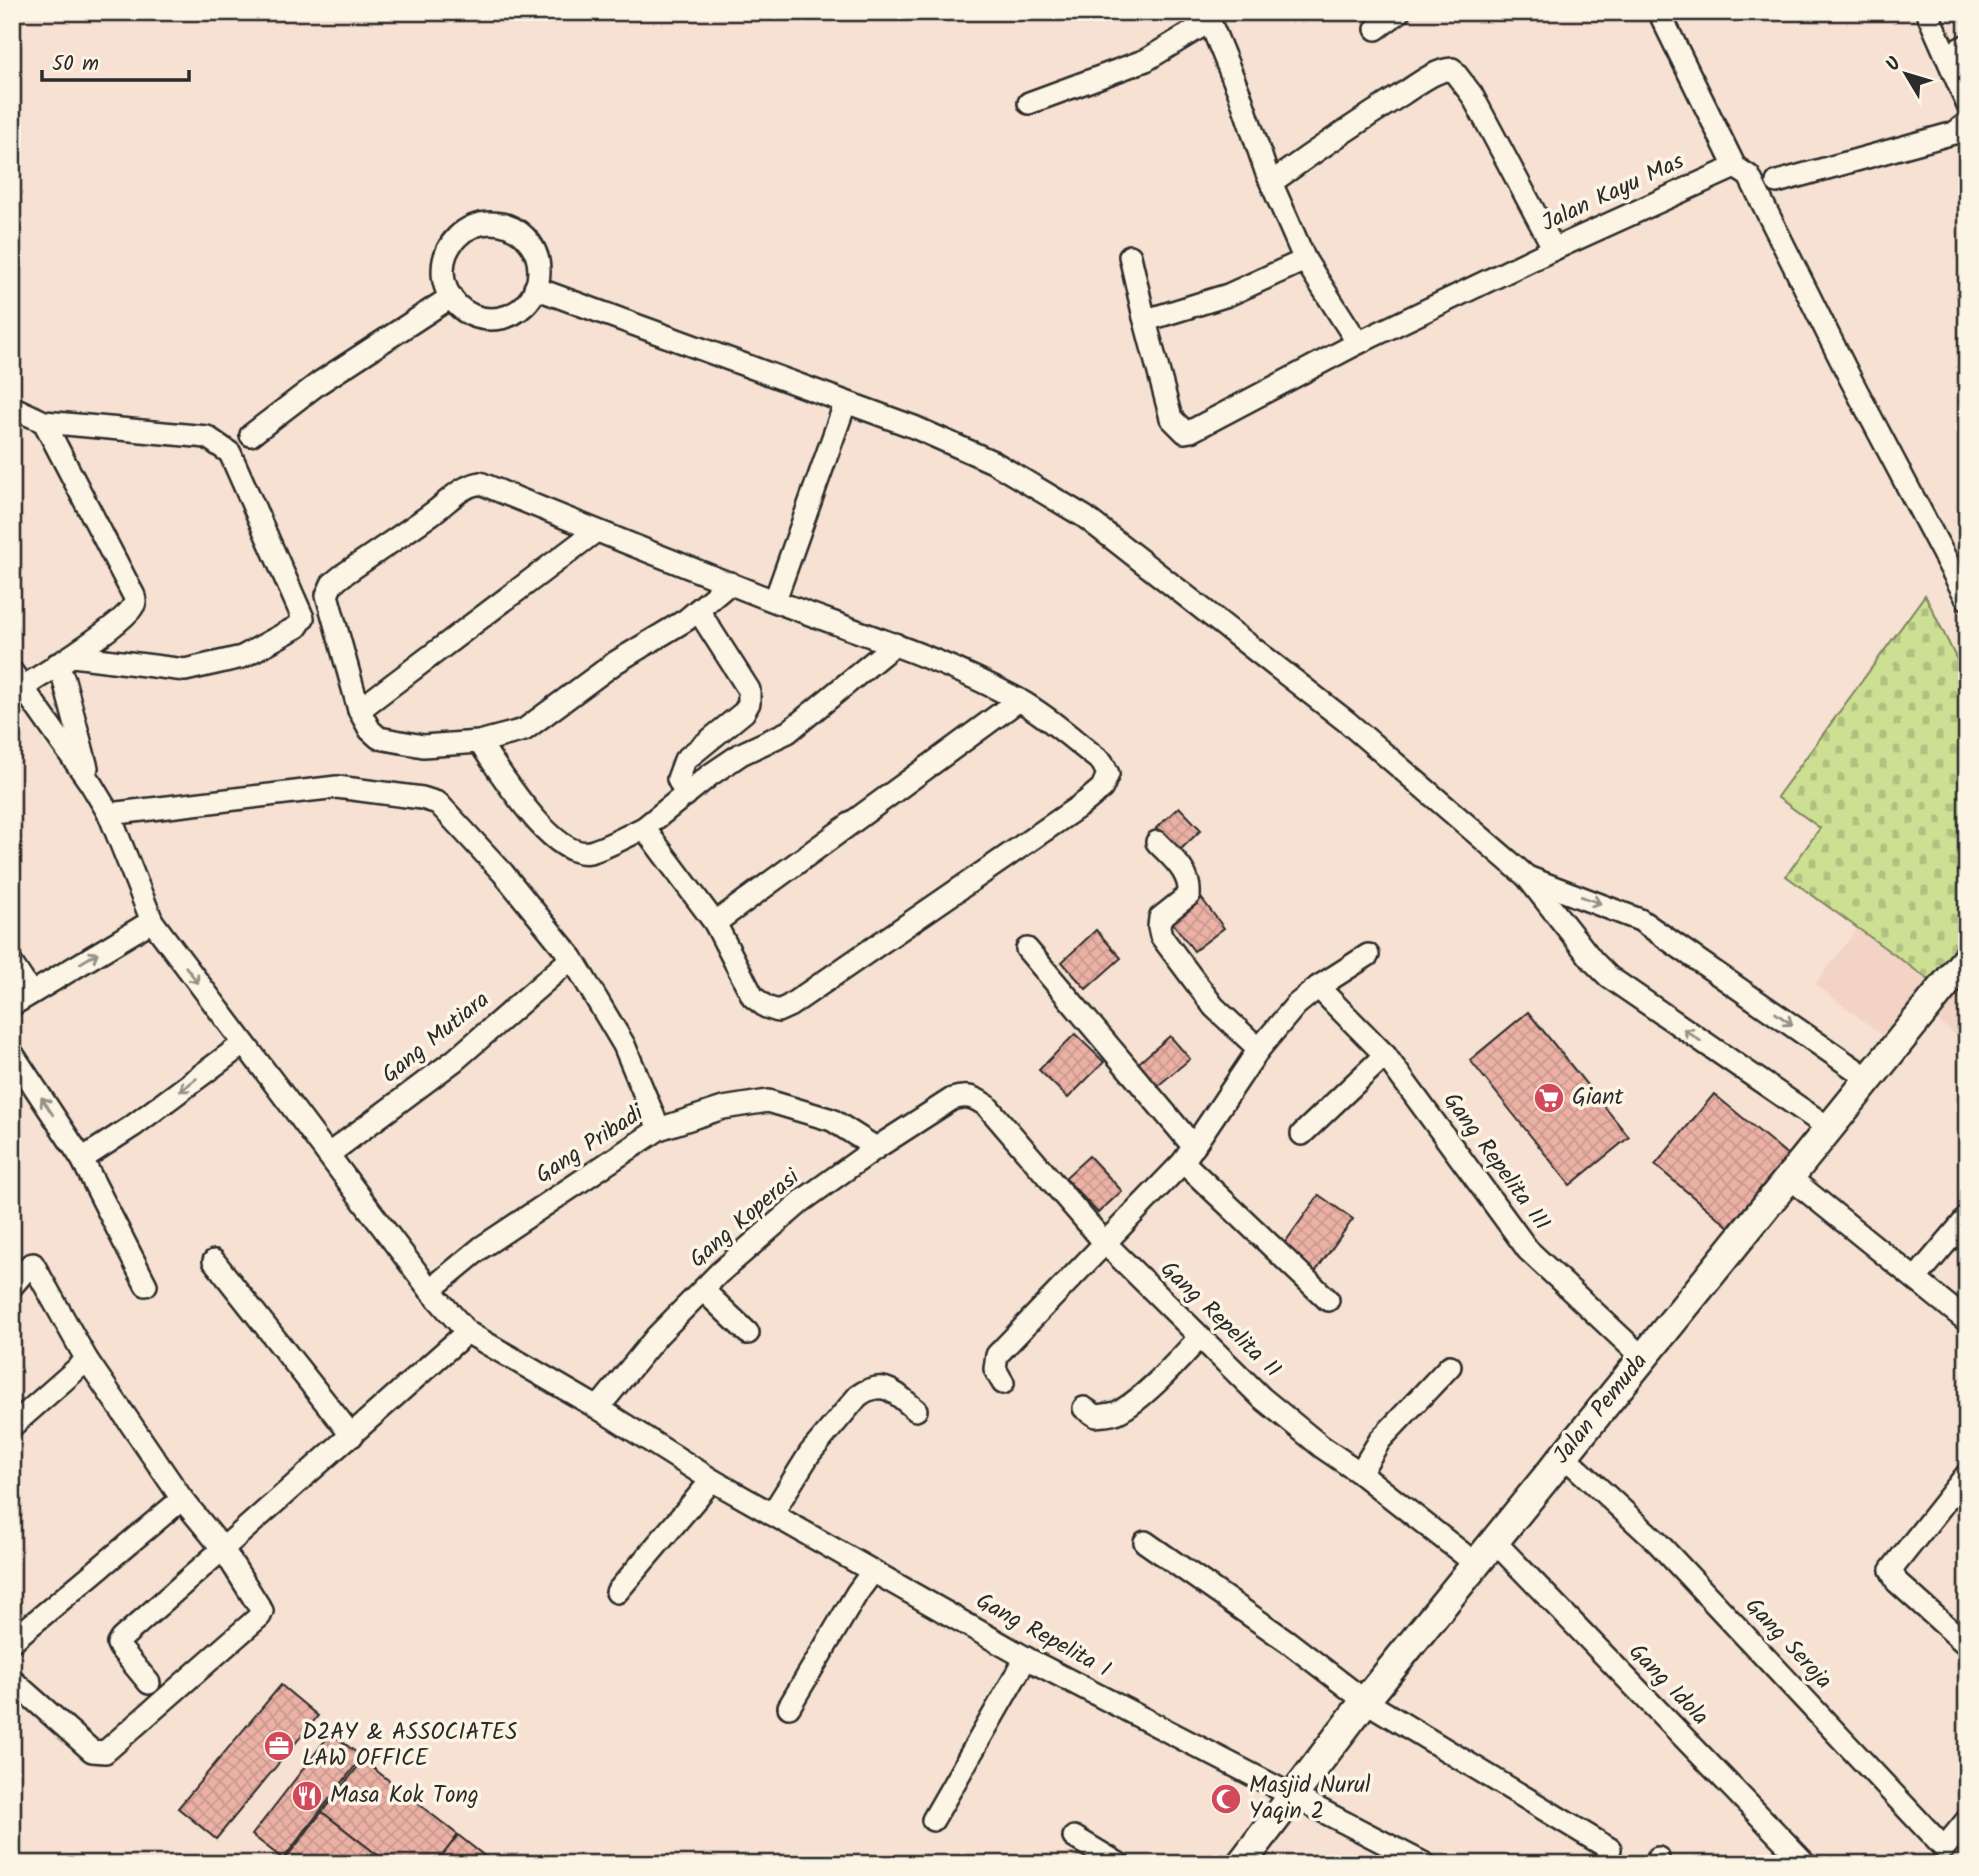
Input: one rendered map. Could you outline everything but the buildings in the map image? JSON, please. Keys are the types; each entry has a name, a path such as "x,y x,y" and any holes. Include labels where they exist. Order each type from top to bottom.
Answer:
{"main road":[{"name":"Jalan Pemuda","path":"1241,1864 1365,1701 1967,958"}],"street":[{"path":"1376,29 1399,12"},
{"path":"1659,12 1735,167 1749,176 1850,378 1967,599"},
{"path":"1927,12 1967,103"},
{"path":"1029,103 1146,60 1208,17 1305,260 1358,343"},
{"path":"1946,56 1967,45"},
{"path":"1272,182 1406,91 1444,69 1452,69 1472,95 1554,249"},
{"path":"1777,182 1954,133 1967,123"},
{"name":"Jalan Kayu Mas","path":"1143,317 1171,418 1185,432 1191,431 1358,343 1554,249 1735,167"},
{"path":"492,223 514,228 531,244 539,265 539,277 530,298 513,313 490,319 468,313 451,297 443,278 443,264 452,243 469,228 492,223"},
{"path":"1130,256 1143,317 1156,319 1228,295 1305,260"},
{"path":"535,288 736,360 845,404 914,427 993,463 1086,517 1346,721 1527,877 1593,961 1609,977 1829,1128"},
{"path":"251,435 328,377 451,297"},
{"path":"775,600 845,404"},
{"path":"12,407 44,422 207,437 230,453 303,618 297,627 242,657 185,670 65,660"},
{"path":"44,422 134,596 135,603 128,613 65,660 16,684 91,783"},
{"path":"645,828 715,923 753,996 766,1007 778,1011 1084,803 1102,788 1108,774 1102,762 1019,700 895,644 730,583 480,483 468,485 458,491 435,511 343,575 332,584 327,595 359,710 370,730 379,738 423,746 479,742 524,730 616,662 687,620 730,583"},
{"path":"359,710 596,531"},
{"path":"686,795 678,779 685,760 744,712 749,703 749,690 698,610"},
{"path":"479,742 519,800 555,838 569,848 588,852 645,828 710,775 741,754 788,732 895,644"},
{"path":"65,660 64,680 91,783"},
{"path":"715,923 1019,700"},
{"name":"Gang Repelita I","path":"91,783 109,814 152,921 430,1290 467,1332 598,1408 712,1480 1026,1658 1293,1798 1393,1856 1425,1864"},
{"path":"109,814 337,787 422,798 438,803 503,873 572,958 624,1045 659,1129"},
{"path":"1157,842 1183,870 1189,883 1189,895 1160,918 1161,936 1214,1007 1259,1049"},
{"path":"1527,877 1640,920 1869,1079"},
{"path":"12,1005 152,921"},
{"path":"1027,949 1189,1155 1328,1300"},
{"path":"1003,1383 995,1369 997,1355 1189,1155 1259,1049 1296,1005 1318,987 1368,955"},
{"name":"Gang Mutiara","path":"329,1154 455,1060 572,958"},
{"path":"12,964 31,993"},
{"name":"Gang Repelita III","path":"1318,987 1385,1055 1528,1250 1643,1358"},
{"path":"82,1159 133,1126 243,1044"},
{"path":"12,1053 82,1159 146,1285"},
{"path":"1302,1134 1385,1055"},
{"name":"Gang Repelita II","path":"952,1099 965,1095 976,1098 987,1106 1104,1242 1262,1398 1322,1447 1476,1563"},
{"name":"Gang Koperasi","path":"598,1408 657,1336 703,1290 802,1201 876,1148 952,1099"},
{"name":"Gang Pribadi","path":"430,1290 482,1247 659,1129 723,1108 768,1101 832,1120 876,1148"},
{"path":"1789,1177 1967,1321"},
{"path":"1916,1278 1967,1218"},
{"path":"214,1261 352,1436"},
{"path":"12,1286 30,1265 34,1265 87,1360 182,1499 223,1549 262,1611 260,1616 105,1752 92,1751 12,1680"},
{"path":"703,1290 748,1333"},
{"path":"149,1683 120,1648 119,1641 467,1332"},
{"path":"1084,1408 1096,1416 1116,1413 1176,1364 1199,1338"},
{"path":"12,1426 87,1360"},
{"path":"1360,1473 1380,1440 1450,1366"},
{"path":"772,1514 810,1453 864,1391 874,1388 892,1390 916,1410"},
{"name":"Gang Seroja","path":"1564,1455 1658,1543 1944,1848 1967,1820"},
{"path":"1967,1474 1891,1570 1897,1581 1967,1645"},
{"path":"617,1592 712,1480"},
{"path":"12,1641 182,1499"},
{"path":"1145,1542 1287,1641 1365,1701 1610,1849"},
{"name":"Gang Idola","path":"1494,1542 1806,1864"},
{"path":"789,1707 873,1571"},
{"path":"933,1820 1026,1658"},
{"path":"1074,1837 1119,1864"}],"shaded area":[{"path":"1857,929 1929,980 1967,934 1967,1044 1927,1012 1898,1047 1815,984"}],"green space":[{"path":"1925,595 1967,680 1967,934 1929,980 1786,876 1820,828 1777,797"}],"place":[{"name":"Giant","path":"1549,1098"},
{"name":"D2AY & ASSOCIATES LAW OFFICE","path":"279,1746"},
{"name":"Masa Kok Tong","path":"307,1796"},
{"name":"Masjid Nurul Yaqin 2","path":"1226,1799"}]}
